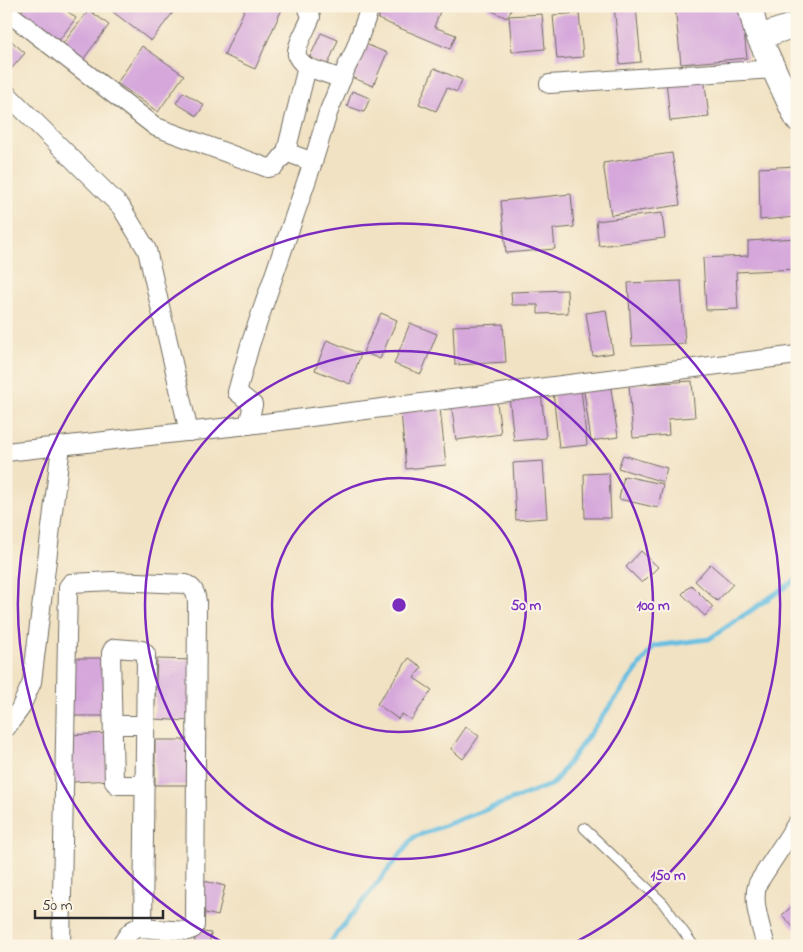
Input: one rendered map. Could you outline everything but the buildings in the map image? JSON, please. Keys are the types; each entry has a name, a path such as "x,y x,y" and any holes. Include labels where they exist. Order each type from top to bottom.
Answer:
{"street":[{"path":"307,6 311,18 297,49 297,56 307,67 342,79"},
{"path":"248,425 253,405 237,392 250,345 328,113 370,6"},
{"path":"750,6 756,31 797,119"},
{"path":"6,11 156,127 268,168 275,166 286,152 307,67"},
{"path":"759,37 793,20"},
{"path":"549,84 774,69"},
{"path":"6,93 120,207 147,250 189,432"},
{"path":"286,152 313,162"},
{"path":"6,452 248,425 797,355"},
{"path":"6,728 20,709 32,682 61,446"},
{"path":"61,946 68,586 71,583 113,581 186,584 191,587 196,596 195,926 188,931 138,928 132,930 126,943"},
{"path":"143,928 145,785 146,654 142,650 115,648 111,653 114,782 117,784 145,785"},
{"path":"113,725 145,725"},
{"path":"766,946 756,904 755,890 758,882 797,824"}],"lane":[{"path":"584,828 663,902 694,946"}],"waterway":[{"path":"327,946 414,837 553,784 654,646 709,639 797,579"}]}
